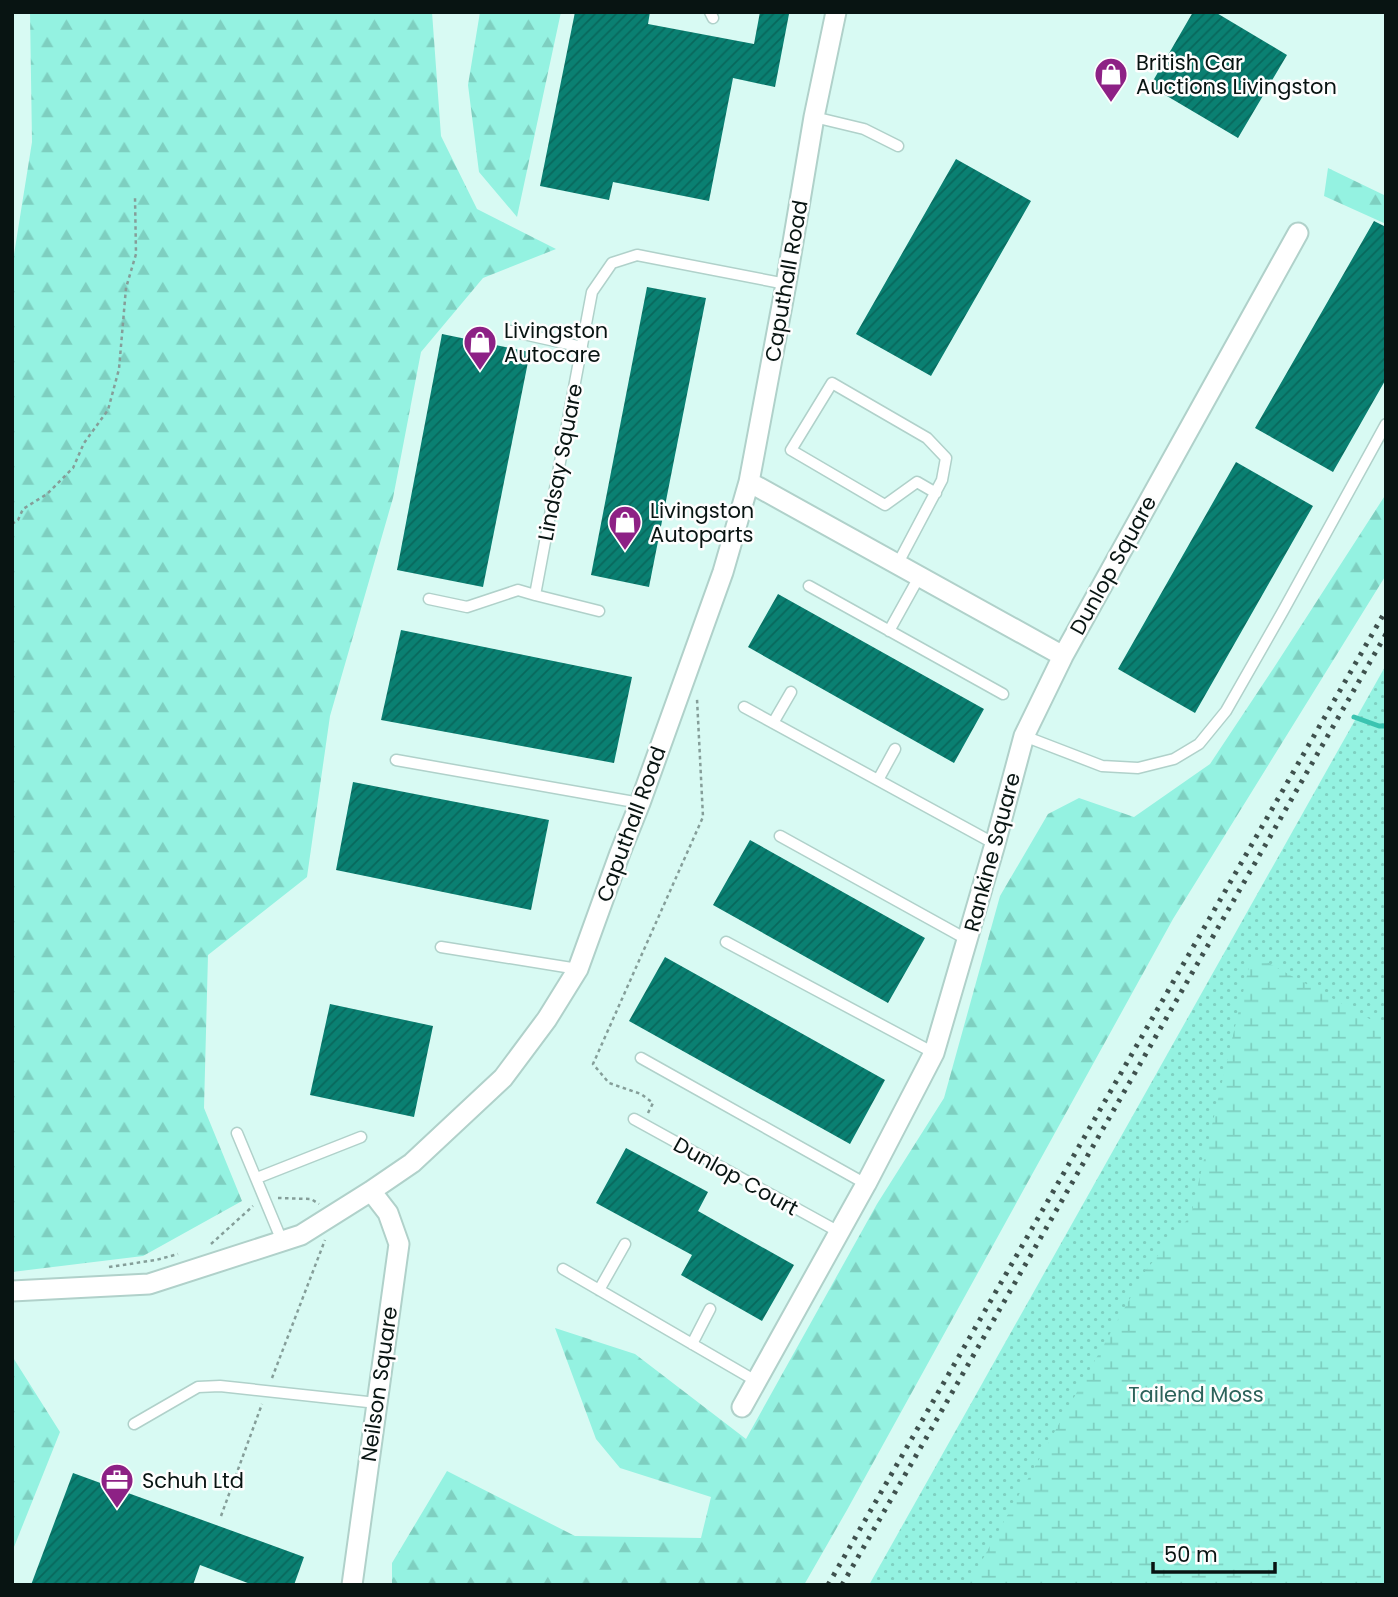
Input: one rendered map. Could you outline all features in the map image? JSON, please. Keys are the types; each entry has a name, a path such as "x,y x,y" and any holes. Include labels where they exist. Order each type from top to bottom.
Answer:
{"street":[{"name":"Caputhall Road","path":"12,1292 149,1284 302,1235 412,1163 503,1078 547,1019 578,969 723,572 749,482 814,117 836,12"},
{"name":"Dunlop Square","path":"749,482 1063,656 1298,233"},
{"name":"Rankine Square","path":"742,1407 866,1184 934,1053 1024,736 1063,656"},
{"name":"Neilson Square","path":"352,1585 398,1244 388,1213 371,1191"}],"lane":[{"path":"814,117 864,129 898,146"},
{"name":"Lindsay Square","path":"535,594 592,292 612,263 637,255 786,284"},
{"path":"510,331 582,346"},
{"path":"897,565 936,493 943,480 946,458 927,438 832,383 791,450 885,505 917,482 936,493"},
{"path":"1024,736 1102,766 1138,768 1174,759 1199,744 1226,711 1386,424"},
{"path":"889,631 919,577"},
{"path":"809,586 1003,694"},
{"path":"429,599 467,607 518,590 599,611"},
{"path":"773,723 791,692"},
{"path":"744,708 995,844"},
{"path":"878,780 895,749"},
{"path":"396,760 640,803"},
{"path":"780,836 968,940"},
{"path":"726,942 934,1053"},
{"path":"441,947 578,969"},
{"path":"641,1058 866,1184"},
{"name":"Dunlop Court","path":"639,1122 839,1232"},
{"path":"237,1133 282,1241"},
{"path":"257,1178 361,1137"},
{"path":"599,1290 625,1244"},
{"path":"562,1269 756,1381"},
{"path":"692,1344 710,1309"},
{"path":"134,1424 198,1387 220,1386 377,1402"}],"path":[{"path":"12,524 18,520 23,509 47,494 73,468 84,443 108,410 119,369 126,288 136,254 135,197"},
{"path":"639,1122 653,1103 641,1094 609,1083 593,1065 703,817 696,690"},
{"path":"209,1245 264,1197 311,1199 336,1213 221,1516"},
{"path":"104,1267 156,1261 183,1253"}],"green space":[{"path":"30,12 432,12 441,136 477,209 556,249 483,278 421,352 393,498 330,716 307,877 208,955 204,1108 242,1201 143,1256 12,1272 12,267 32,142"},
{"path":"480,12 561,12 517,217 479,172 468,85"},
{"path":"1328,168 1386,196 1386,224 1324,196"},
{"path":"1386,494 1386,575 1173,919 804,1585 392,1585 392,1563 447,1471 575,1536 701,1538 711,1497 620,1468 596,1439 555,1328 635,1354 746,1439 877,1204 944,1098 1000,896 1048,814 1079,798 1134,817 1210,764"},
{"name":"Tailend Moss","path":"1386,665 1386,1585 869,1585"},
{"name":"Tailend Moss","path":"1252,954 1386,1028 1386,1585 968,1585 1146,1270 1191,1215"},
{"path":"12,1356 60,1432 12,1552"}],"building":[{"path":"575,12 650,12 648,24 754,44 760,12 789,14 775,87 733,78 709,201 613,182 609,200 540,186"},
{"path":"1193,12 1215,12 1287,55 1238,138 1150,86"},
{"path":"956,159 1031,201 931,376 856,334"},
{"path":"1374,221 1386,227 1386,379 1333,472 1255,428"},
{"path":"647,287 706,298 649,587 591,575"},
{"path":"442,334 530,352 483,587 397,570"},
{"path":"1236,462 1313,506 1195,713 1118,669"},
{"path":"778,594 984,709 954,763 748,647"},
{"path":"401,630 632,677 614,763 381,720"},
{"path":"353,782 549,820 531,910 336,870"},
{"path":"750,840 925,938 888,1003 713,905"},
{"path":"665,957 885,1080 850,1144 629,1021"},
{"path":"330,1004 433,1026 414,1117 310,1095"},
{"path":"626,1148 708,1192 698,1211 794,1265 762,1321 681,1275 692,1255 596,1203"},
{"name":"Schuh Ltd","path":"73,1473 304,1557 294,1585 253,1585 200,1565 193,1585 31,1585"}],"waterway":[{"path":"1354,717 1386,726"}],"railway":[{"path":"828,1585 1386,610"},
{"path":"842,1585 1386,634"}],"place":[{"name":"British Car Auctions Livingston","path":"1111,104"},
{"name":"Livingston Autocare","path":"480,372"},
{"name":"Livingston Autoparts","path":"625,552"},
{"name":"Schuh Ltd","path":"117,1510"}]}
